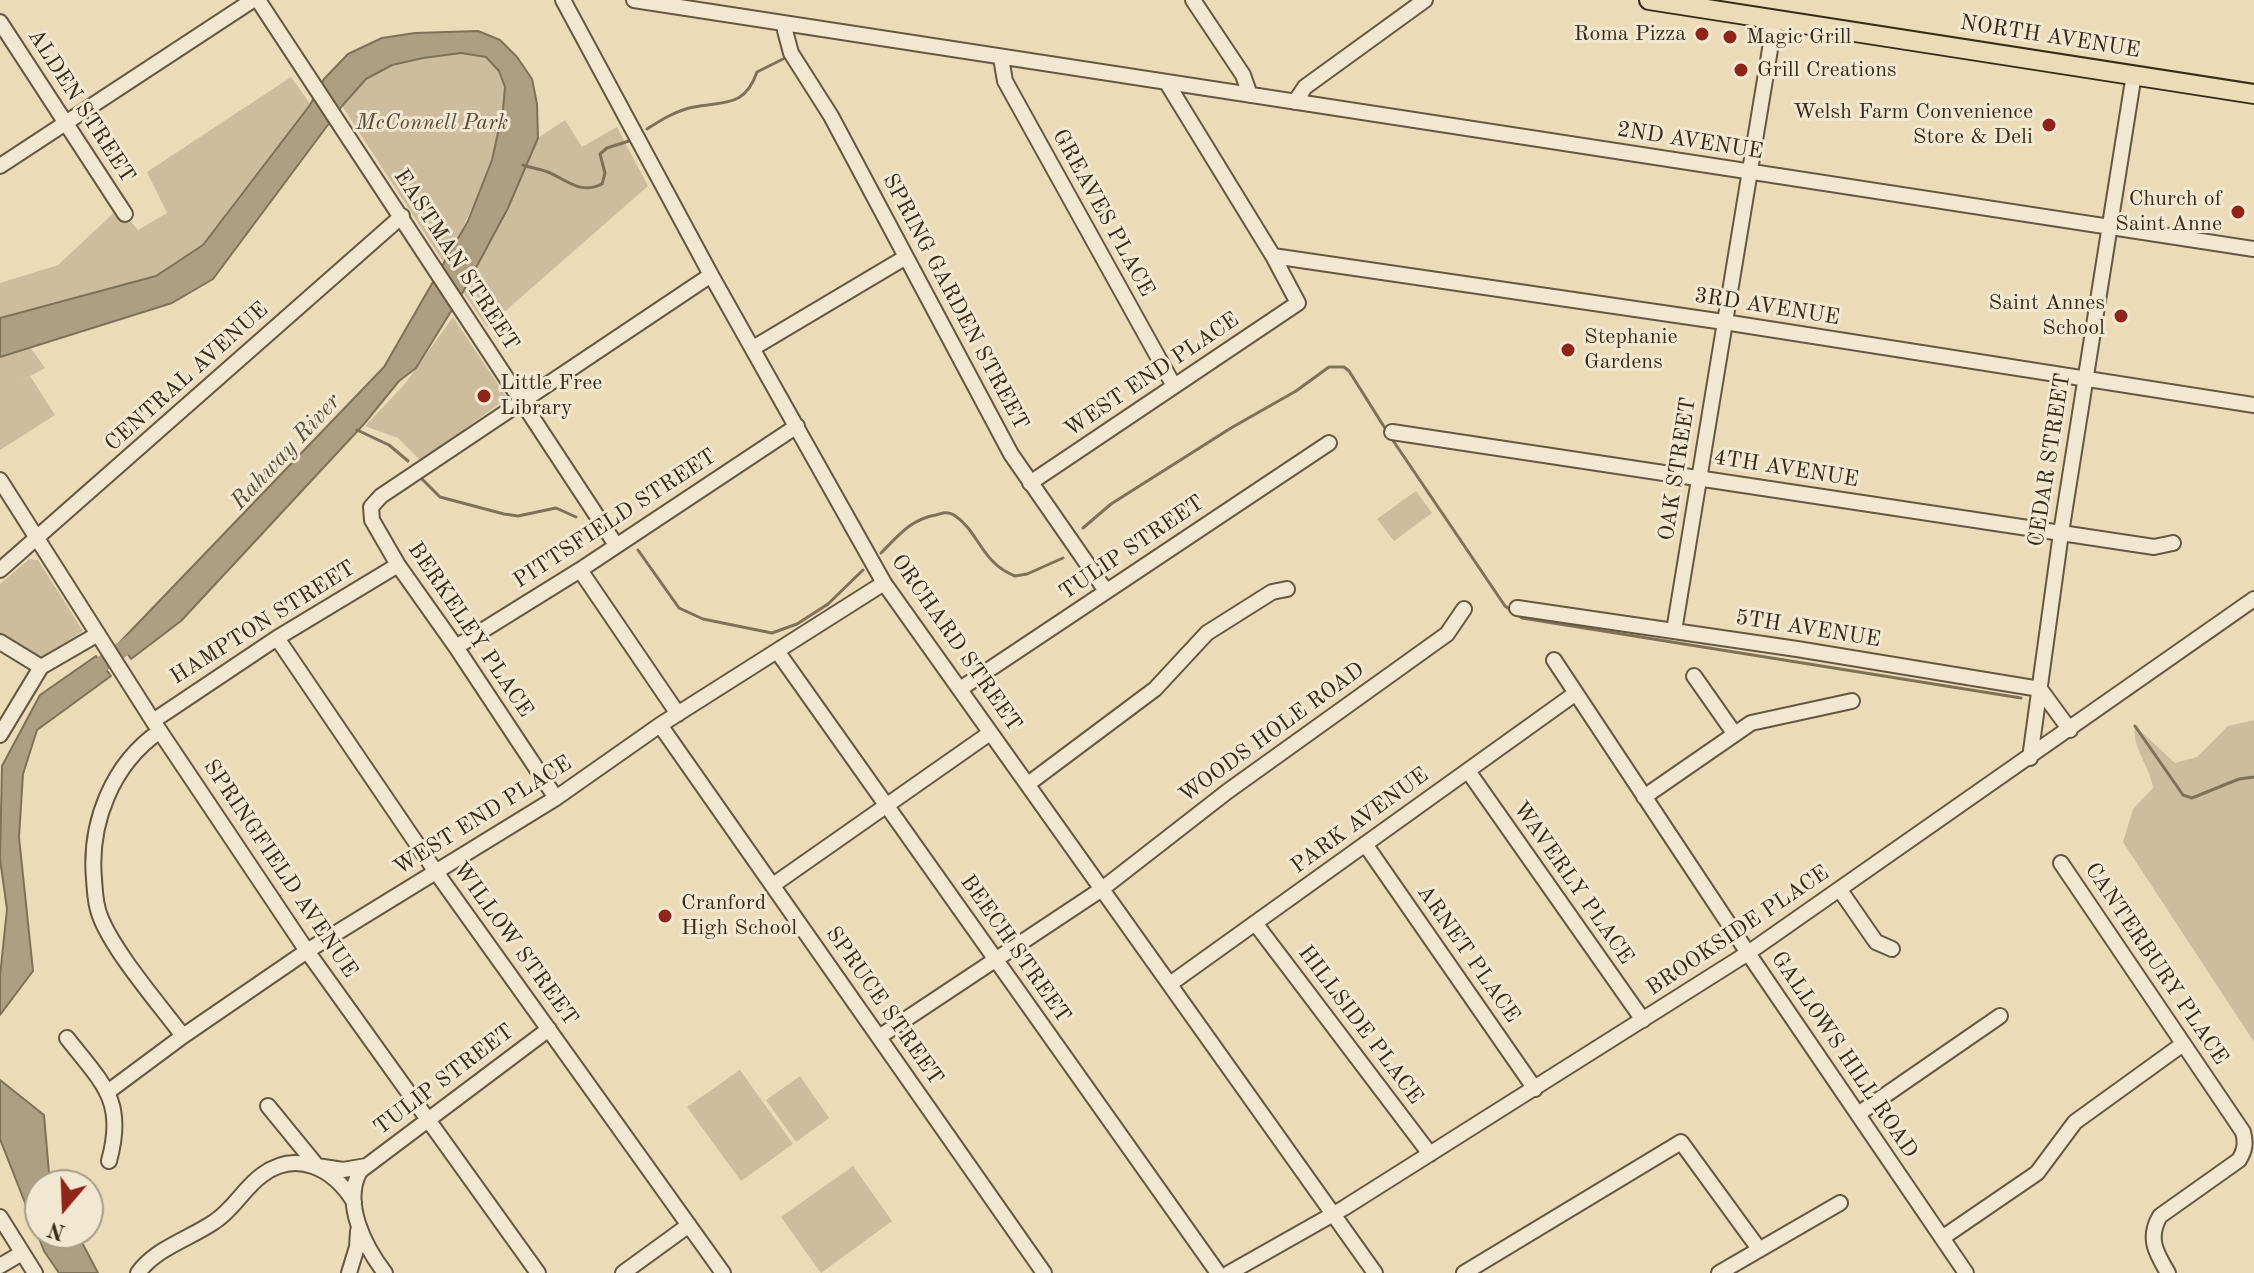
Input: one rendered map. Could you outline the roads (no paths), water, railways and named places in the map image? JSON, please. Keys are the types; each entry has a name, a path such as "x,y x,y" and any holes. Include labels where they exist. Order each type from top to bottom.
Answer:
{"main road":[{"name":"NORTH AVENUE","path":"1649,0 2254,94"}],"street":[{"name":"EASTMAN STREET","path":"256,0 340,122 616,545"},
{"path":"0,166 256,0"},
{"name":"ORCHARD STREET","path":"563,0 711,275 884,583 1375,1273"},
{"name":"2ND AVENUE","path":"634,0 2254,249"},
{"path":"1193,0 1243,75 1250,95"},
{"path":"1295,102 1305,87 1425,0"},
{"name":"OAK STREET","path":"1674,631 1775,19"},
{"name":"ALDEN STREET","path":"0,22 125,214"},
{"name":"SPRING GARDEN STREET","path":"783,23 791,53 831,116 1011,454 1106,591"},
{"name":"GREAVES PLACE","path":"1001,58 1005,81 1174,386"},
{"name":"CEDAR STREET","path":"2030,758 2061,533 2134,74"},
{"path":"1167,83 1273,256"},
{"name":"CENTRAL AVENUE","path":"0,570 402,216"},
{"name":"WEST END PLACE","path":"1030,483 1298,303 1273,256"},
{"name":"3RD AVENUE","path":"1273,256 1724,322 2254,405"},
{"path":"753,348 906,257"},
{"path":"521,400 711,275"},
{"name":"BERKELEY PLACE","path":"521,400 375,501 370,513 398,565 556,798"},
{"name":"PITTSFIELD STREET","path":"456,647 580,570 797,426"},
{"name":"4TH AVENUE","path":"1392,432 2154,547 2173,543"},
{"name":"TULIP STREET","path":"960,689 1329,443"},
{"name":"SPRINGFIELD AVENUE","path":"0,480 157,726 307,951 538,1273"},
{"name":"HAMPTON STREET","path":"183,1036 107,930 96,903 92,859 97,823 110,791 157,726 277,638 398,565"},
{"path":"580,570 678,714"},
{"name":"WEST END PLACE","path":"109,1091 307,951 556,798 660,725 884,583"},
{"path":"1028,784 1155,689 1207,633 1272,592 1287,589"},
{"name":"BROOKSIDE PLACE","path":"1229,1273 1430,1154 1748,953 2254,599"},
{"name":"5TH AVENUE","path":"1517,608 2040,689"},
{"name":"WOODS HOLE ROAD","path":"879,1037 1102,889 1228,791 1447,634 1464,609"},
{"path":"0,735 41,667 98,634"},
{"name":"WILLOW STREET","path":"277,638 436,872 723,1273"},
{"path":"0,642 41,667"},
{"name":"BEECH STREET","path":"777,651 1218,1273"},
{"name":"GALLOWS HILL ROAD","path":"1554,660 1748,953 1966,1273"},
{"path":"1694,676 1734,733"},
{"path":"2040,689 2070,730"},
{"name":"PARK AVENUE","path":"1170,984 1576,693"},
{"path":"1644,797 1751,723 1852,701"},
{"name":"SPRUCE STREET","path":"660,725 1044,1273"},
{"path":"773,885 990,733"},
{"name":"WAVERLY PLACE","path":"1468,771 1643,1020"},
{"name":"ARNET PLACE","path":"1365,844 1535,1089"},
{"name":"CANTERBURY PLACE","path":"2061,863 2243,1132 2243,1153 2233,1165 2160,1216 2153,1231 2154,1247 2168,1273"},
{"path":"1840,890 1876,942 1892,949"},
{"name":"HILLSIDE PLACE","path":"1255,923 1430,1154"},
{"path":"1858,1114 2000,1016"},
{"name":"TULIP STREET","path":"366,1166 549,1029"},
{"path":"67,1038 109,1091 116,1128 109,1161"},
{"path":"1942,1238 2037,1173 2075,1122 2183,1044"},
{"path":"268,1106 317,1166 338,1181 354,1203 364,1241 385,1273"},
{"path":"1464,1273 1681,1142 1759,1249"},
{"path":"138,1273 152,1259 223,1216 263,1174 284,1164 300,1162 343,1170 366,1166"},
{"path":"349,1273 358,1236 355,1181 366,1166"},
{"path":"1719,1273 1840,1203"},
{"path":"0,1217 35,1273"},
{"path":"623,1273 689,1225"},
{"path":"0,1266 22,1253"}],"waterway":[{"path":"647,129 681,110 724,103 740,97 757,72 783,59"},
{"path":"523,165 548,172 580,187 594,187 602,184 605,173 600,154 607,148 629,141"},
{"path":"1083,528 1111,504 1296,391 1329,367 1344,367 1349,371 1388,433"},
{"path":"357,430 389,445 408,461"},
{"path":"1392,439 1505,606 1522,618 2021,698"},
{"path":"422,479 440,497 504,514 518,516 556,508 576,517"},
{"path":"881,553 912,524 947,513 954,515 969,529 995,563 1015,576 1063,558"},
{"path":"638,550 679,608 703,619 772,633 797,624 828,604 863,570"},
{"name":"Rahway River","path":"87,675 139,637"},
{"path":"2135,726 2183,795 2192,798 2239,779 2254,777"}],"place":[{"name":"Roma Pizza","path":"1702,34"},
{"name":"Magic Grill","path":"1730,37"},
{"name":"Grill Creations","path":"1741,70"},
{"name":"Welsh Farm Convenience Store & Deli","path":"2049,125"},
{"name":"Church of Saint Anne","path":"2238,212"},
{"name":"Saint Annes School","path":"2121,316"},
{"name":"Stephanie Gardens","path":"1568,350"},
{"name":"Little Free Library","path":"484,396"},
{"name":"Cranford High School","path":"665,916"}],"park label":[{"name":"McConnell Park","path":"432,123"}]}
